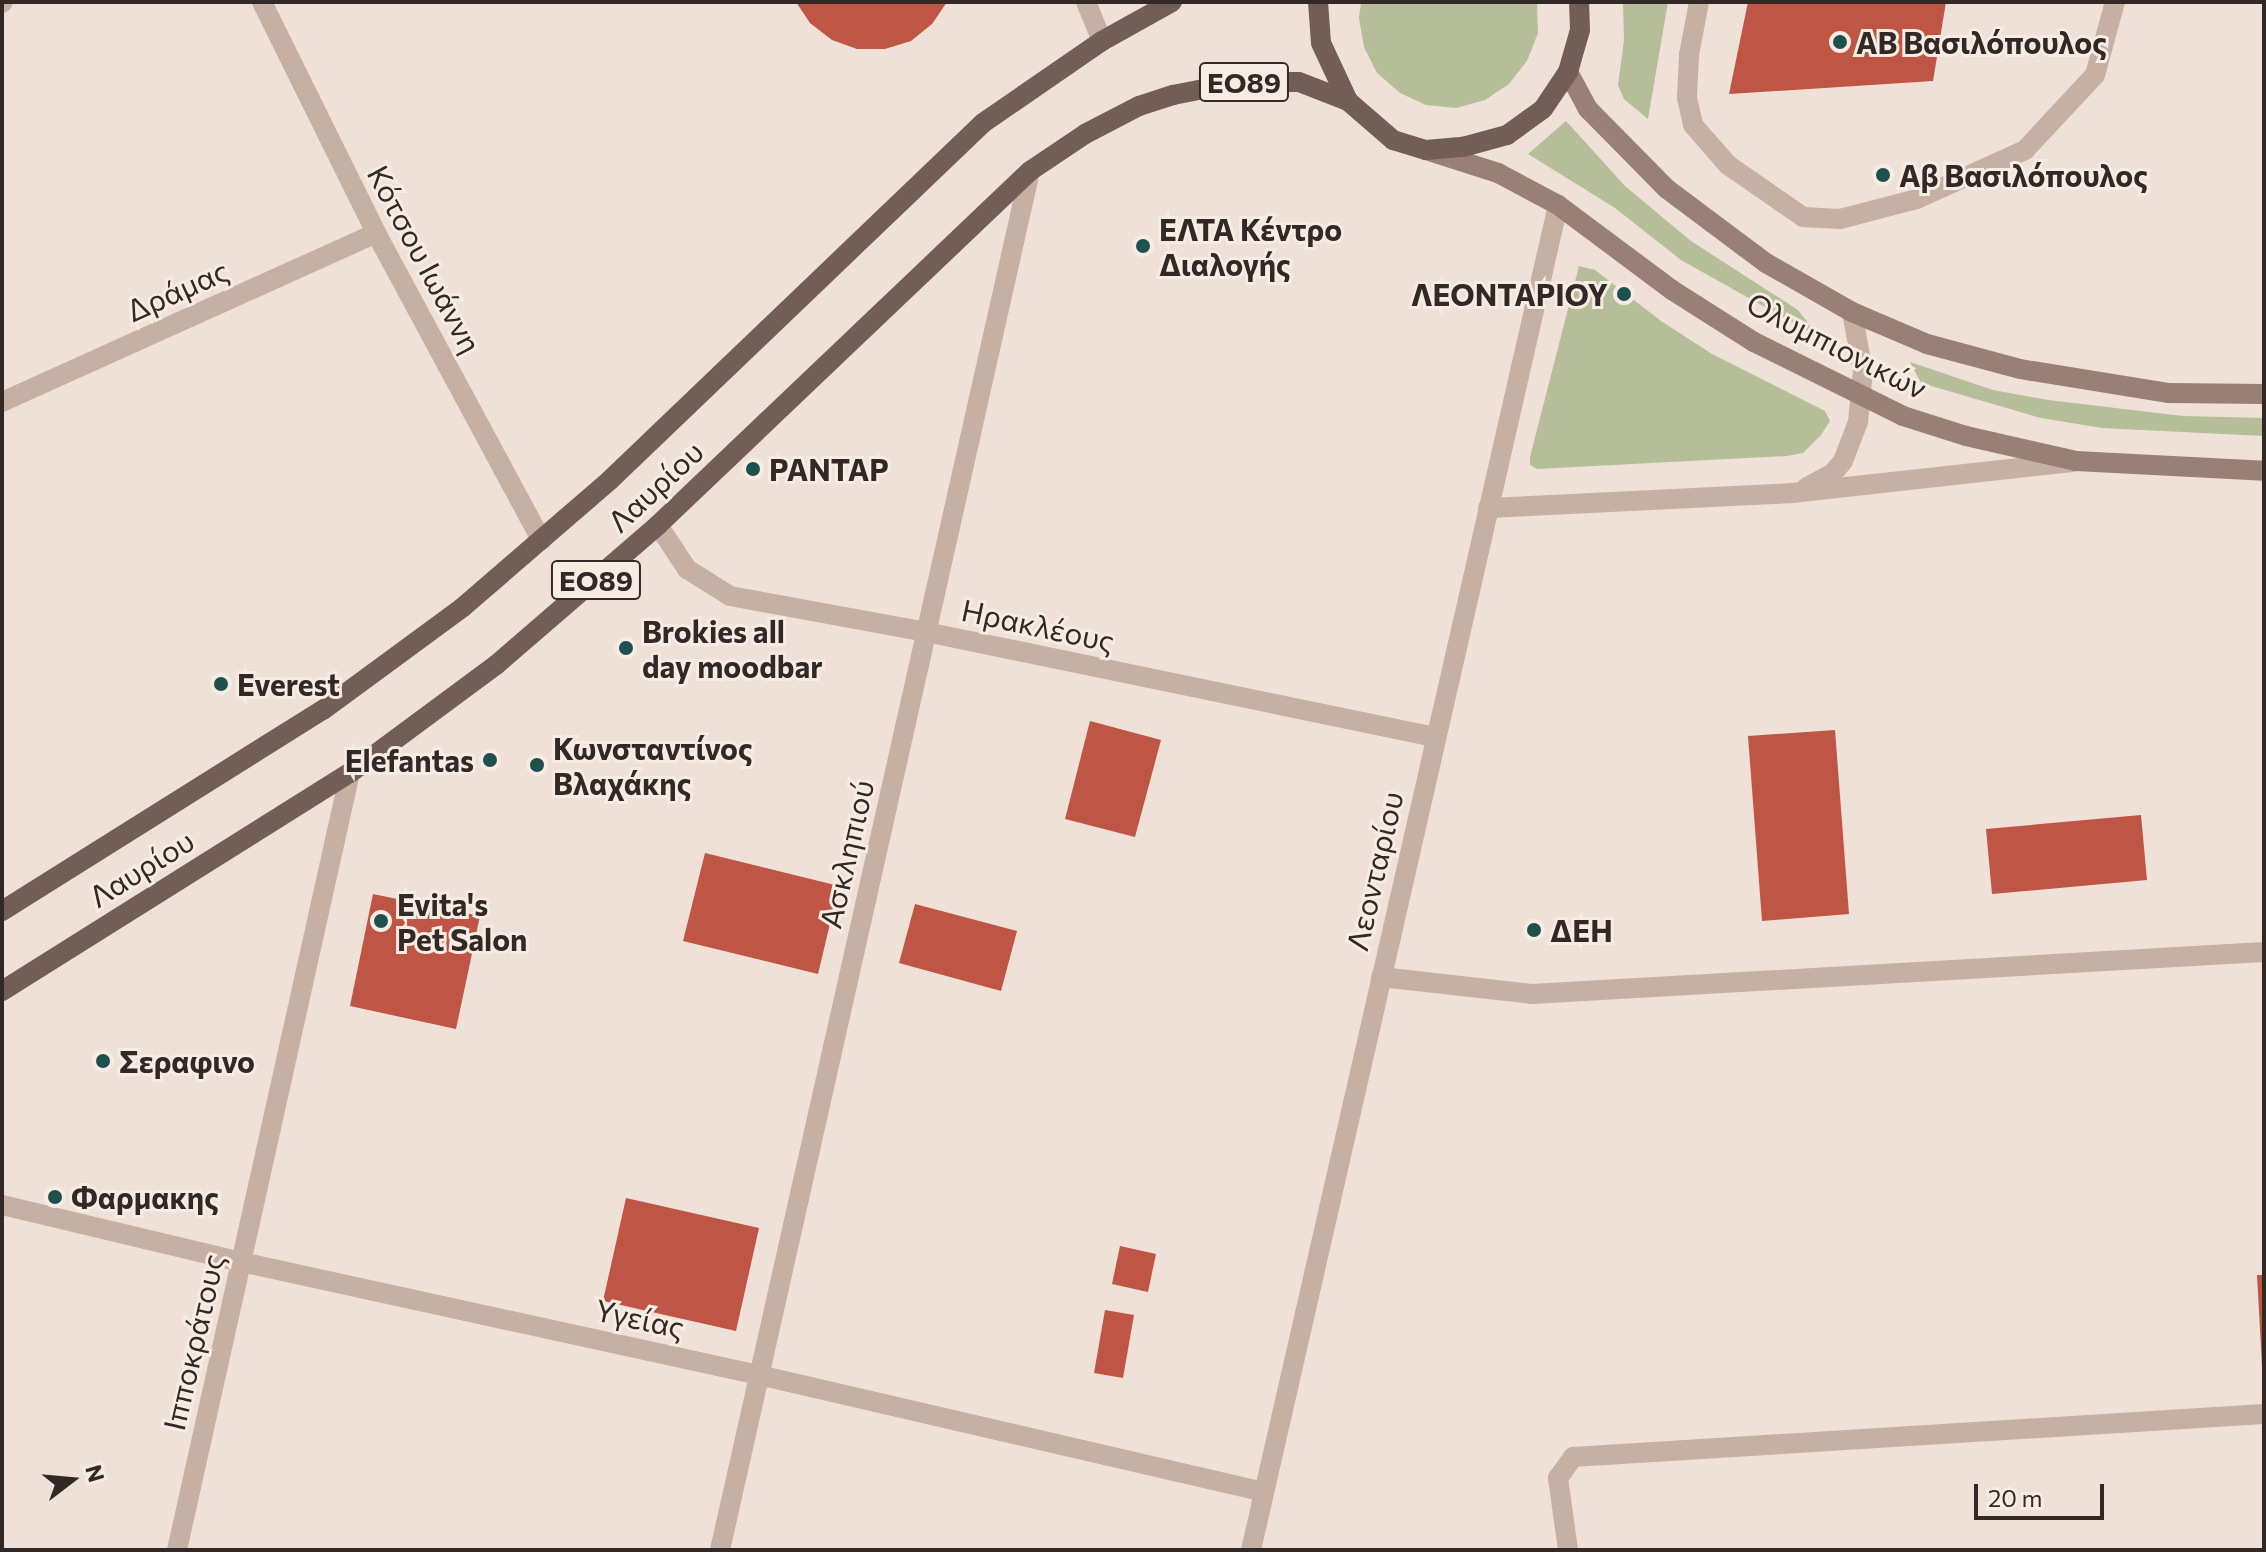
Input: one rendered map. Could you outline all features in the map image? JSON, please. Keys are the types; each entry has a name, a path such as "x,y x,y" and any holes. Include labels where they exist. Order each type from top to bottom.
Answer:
{"main road":[{"name":"Λαυρίου","path":"2,911 380,671 463,607 610,480 983,123 1102,41 1172,2"},
{"name":"Λαυρίου","path":"1318,2 1321,43 1348,101"},
{"name":"Λαυρίου","path":"2,991 350,773 496,665 658,525 1030,171 1085,134 1139,106 1173,95 1239,82 1299,82 1348,101 1393,140 1426,150 1463,147 1507,135 1543,109 1568,72 1580,30 1579,2"},
{"name":"Ολυμπιονικών","path":"1568,72 1588,109 1667,189 1766,263 1852,312 1927,344 2020,369 2169,393 2264,394"},
{"name":"Ολυμπιονικών","path":"1426,150 1498,173 1558,205 1672,290 1862,398 1966,436 2076,461 2264,471"}],"street":[{"name":"Κότσου Ιωάννη","path":"262,2 376,233 541,540"},
{"path":"1086,2 1102,41"},
{"path":"1699,2 1689,55 1687,98 1693,125 1728,165 1803,217 1840,219 1917,199 2025,150 2095,75 2115,2"},
{"name":"Ασκληπιού","path":"720,1550 1030,171"},
{"name":"Λεονταρίου","path":"1251,1550 1558,205"},
{"name":"Δράμας","path":"2,402 376,233"},
{"path":"1792,493 1822,480 1843,461 1852,444 1862,398 1863,371 1852,312"},
{"path":"1488,508 1792,493 2076,461"},
{"name":"Ηρακλέους","path":"658,525 687,569 730,596 926,632 1435,737"},
{"name":"Ιπποκράτους","path":"177,1550 350,773"},
{"path":"1381,977 1532,994 1943,967 2264,952"},
{"name":"Υγείας","path":"2,1205 241,1262 759,1375 1264,1492"},
{"path":"1568,1550 1558,1478 1573,1457 2264,1414"}],"green space":[{"path":"1361,2 1537,2 1538,33 1527,61 1509,84 1485,100 1456,108 1426,105 1400,93 1377,73 1364,47 1359,18"},
{"path":"1623,2 1668,2 1648,119 1624,99 1618,85 1624,40"},
{"path":"1566,121 1625,186 1691,241 1798,310 1820,338 1681,260 1615,208 1528,154"},
{"path":"1579,266 1595,270 1661,321 1712,354 1825,411 1830,421 1821,435 1803,453 1787,456 1537,469 1530,465"},
{"path":"1910,362 1993,390 2048,400 2183,416 2264,418 2264,436 2102,428 2041,418 1921,383"}],"building":[{"path":"796,2 947,2 932,24 911,41 885,49 857,49 832,40 810,23"},
{"name":"ΑΒ Βασιλόπουλος","path":"1748,2 1946,2 1933,81 1729,94"},
{"path":"1090,721 1161,740 1135,837 1065,819"},
{"path":"1835,730 1849,914 1762,921 1748,736"},
{"path":"2141,815 2147,880 1992,894 1986,829"},
{"path":"705,853 839,886 818,974 683,941"},
{"path":"373,894 480,916 456,1029 350,1006"},
{"path":"915,904 1017,931 1001,991 899,963"},
{"path":"626,1198 759,1228 736,1331 603,1301"},
{"path":"1120,1246 1156,1254 1148,1292 1112,1284"},
{"path":"2257,1275 2264,1275 2264,1366 2262,1366"},
{"path":"1105,1310 1134,1315 1123,1378 1094,1373"}],"place":[{"name":"ΑΒ Βασιλόπουλος","path":"1840,42"},
{"name":"Αβ Βασιλόπουλος","path":"1883,175"},
{"name":"ΕΛΤΑ Κέντρο Διαλογής","path":"1143,246"},
{"name":"ΛΕΟΝΤΑΡΙΟΥ","path":"1624,294"},
{"name":"ΡΑΝΤΑΡ","path":"753,469"},
{"name":"Brokies all day moodbar","path":"626,648"},
{"name":"Everest","path":"221,684"},
{"name":"Elefantas","path":"490,760"},
{"name":"Κωνσταντίνος Βλαχάκης","path":"537,765"},
{"name":"Evita's Pet Salon","path":"381,921"},
{"name":"ΔΕΗ","path":"1534,930"},
{"name":"Σεραφινο","path":"103,1061"},
{"name":"Φαρμακης","path":"55,1197"}]}
